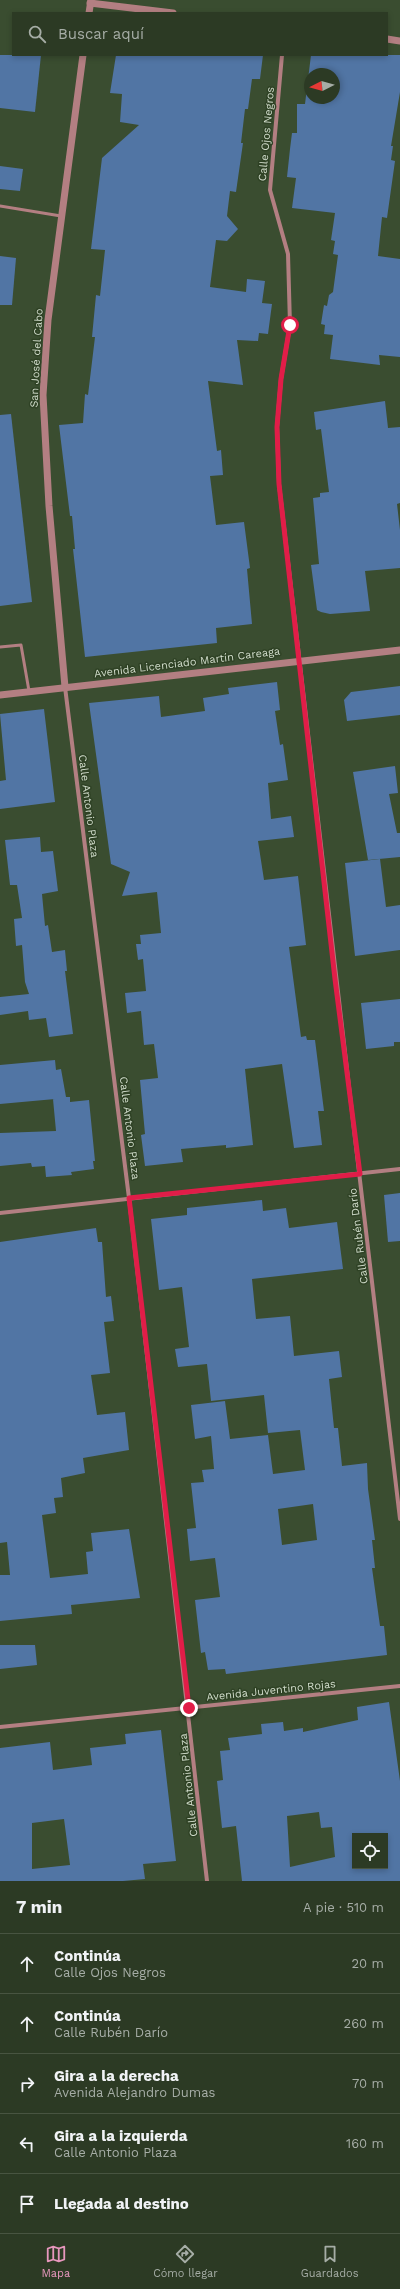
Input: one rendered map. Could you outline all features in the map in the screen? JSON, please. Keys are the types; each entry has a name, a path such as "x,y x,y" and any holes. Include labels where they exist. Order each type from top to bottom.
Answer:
{"street":[{"path":"89,12 90,1 166,12"},
{"path":"388,39 400,41"},
{"name":"San José del Cabo","path":"65,687 49,506 43,395 48,320 83,56"},
{"name":"Calle Ojos Negros","path":"281,379 290,325 288,254 270,190 282,56"},
{"name":"Calle Rubén Darío","path":"281,379 277,427 279,484 335,979 360,1174 400,1519"},
{"name":"Avenida Licenciado Martín Careaga","path":"0,695 298,660 400,650"},
{"name":"Calle Antonio Plaza","path":"65,687 129,1198 189,1708 207,1881"},
{"path":"0,1213 360,1174 400,1168"},
{"name":"Avenida Juventino Rojas","path":"0,1727 400,1686"}],"lane":[{"path":"0,206 62,216"},
{"path":"0,647 21,645 29,691"}],"building":[{"path":"0,55 41,56 35,112 0,108"},
{"path":"400,55 400,92 391,146 393,146 391,160 395,161 387,218 382,217 378,256 400,259 400,357 379,355 380,365 330,359 333,335 324,334 325,325 321,324 324,305 327,306 329,295 333,292 338,255 333,254 335,241 331,240 335,213 292,208 296,178 287,177 292,133 297,133 297,104 340,104 340,68 309,68 311,56"},
{"path":"116,56 263,56 260,79 252,79 248,109 245,109 241,143 243,143 236,192 230,191 227,216 238,229 227,241 216,240 210,287 246,292 247,279 265,281 262,303 272,304 268,334 259,333 258,341 237,340 243,385 208,381 217,451 221,450 223,475 210,476 216,525 244,522 250,568 247,569 252,624 216,628 217,643 85,657 73,549 75,549 72,516 70,516 59,425 83,423 85,394 88,395 95,337 92,337 96,295 100,296 105,250 91,249 102,158 139,125 120,122 122,94 110,93"},
{"path":"0,166 23,169 20,191 0,189"},
{"path":"0,256 16,258 12,305 0,305"},
{"path":"385,401 388,428 400,427 400,503 397,504 400,530 400,568 365,571 370,611 330,614 321,612 317,610 311,565 319,564 313,498 320,497 320,493 329,492 321,429 316,430 314,412"},
{"path":"11,414 32,602 0,606 0,415"},
{"path":"277,682 280,710 275,711 280,745 283,744 288,780 268,783 271,819 291,816 294,837 258,841 264,880 298,876 306,945 289,947 301,1037 306,1036 307,1040 315,1040 324,1111 318,1111 322,1145 294,1148 282,1064 245,1069 253,1145 226,1148 226,1145 181,1149 183,1162 145,1166 141,1135 145,1134 140,1080 158,1078 154,1044 144,1045 141,1011 127,1013 125,993 146,991 143,959 138,960 136,944 141,944 140,935 161,933 157,892 122,896 130,872 111,864 89,703 159,696 161,717 205,711 203,698 229,694 228,688"},
{"path":"400,686 400,715 347,721 344,700 351,692"},
{"path":"44,709 55,802 0,809 0,781 6,780 0,714"},
{"path":"395,766 398,793 389,794 397,833 400,833 400,857 368,860 353,772"},
{"path":"40,837 41,852 53,851 58,891 42,894 45,926 48,925 52,952 65,950 67,971 65,971 73,1034 49,1037 46,1018 29,1020 28,1011 0,1015 0,997 29,994 25,982 22,945 16,946 14,919 22,918 17,885 10,885 5,840"},
{"path":"380,859 386,907 400,905 400,950 355,956 345,863"},
{"path":"400,999 400,1042 394,1042 394,1046 366,1049 361,1003"},
{"path":"55,1060 56,1070 61,1069 66,1097 70,1097 70,1102 89,1100 95,1161 93,1161 94,1169 71,1172 72,1175 46,1177 45,1166 32,1167 31,1163 0,1166 0,1133 56,1131 53,1099 0,1104 0,1065"},
{"path":"400,1193 400,1241 388,1242 384,1195"},
{"path":"262,1200 263,1211 286,1208 289,1228 337,1222 343,1269 252,1279 256,1319 290,1316 294,1356 339,1351 342,1377 329,1379 334,1428 338,1428 342,1466 367,1463 368,1489 375,1540 372,1540 375,1568 372,1568 380,1626 384,1626 387,1655 226,1674 225,1669 208,1670 205,1652 201,1653 195,1600 220,1597 215,1558 190,1561 187,1529 196,1528 191,1483 204,1482 202,1470 214,1469 211,1436 195,1439 191,1405 225,1401 230,1439 268,1435 273,1474 305,1470 300,1430 268,1433 264,1395 211,1401 207,1364 178,1367 175,1349 189,1347 182,1287 159,1290 151,1219 187,1215 187,1208","holes":["313,1504 317,1540 282,1545 278,1509"]},
{"path":"96,1228 98,1242 102,1242 106,1297 111,1296 114,1321 104,1322 110,1373 91,1375 97,1415 125,1412 129,1450 83,1458 85,1473 61,1478 63,1497 54,1498 56,1513 42,1515 50,1578 88,1574 86,1552 93,1551 91,1533 129,1529 140,1598 71,1605 72,1614 0,1621 0,1575 10,1575 7,1542 0,1543 0,1242"},
{"path":"0,1645 35,1645 37,1665 0,1669"},
{"path":"389,1702 400,1781 400,1881 242,1881 236,1826 222,1828 217,1781 223,1780 220,1751 230,1750 228,1738 262,1734 261,1724 283,1722 284,1731 303,1728 303,1732 358,1720 357,1707","holes":["319,1812 321,1828 332,1827 335,1857 290,1867 287,1816"]},
{"path":"161,1730 176,1861 143,1864 145,1879 123,1881 0,1881 0,1748 50,1742 53,1770 92,1765 90,1748 126,1744 125,1734","holes":["64,1819 70,1865 32,1869 32,1823"]}],"route":[{"path":"189,1708 129,1198 360,1174 335,979 279,484 277,427 281,379 290,325"}]}
